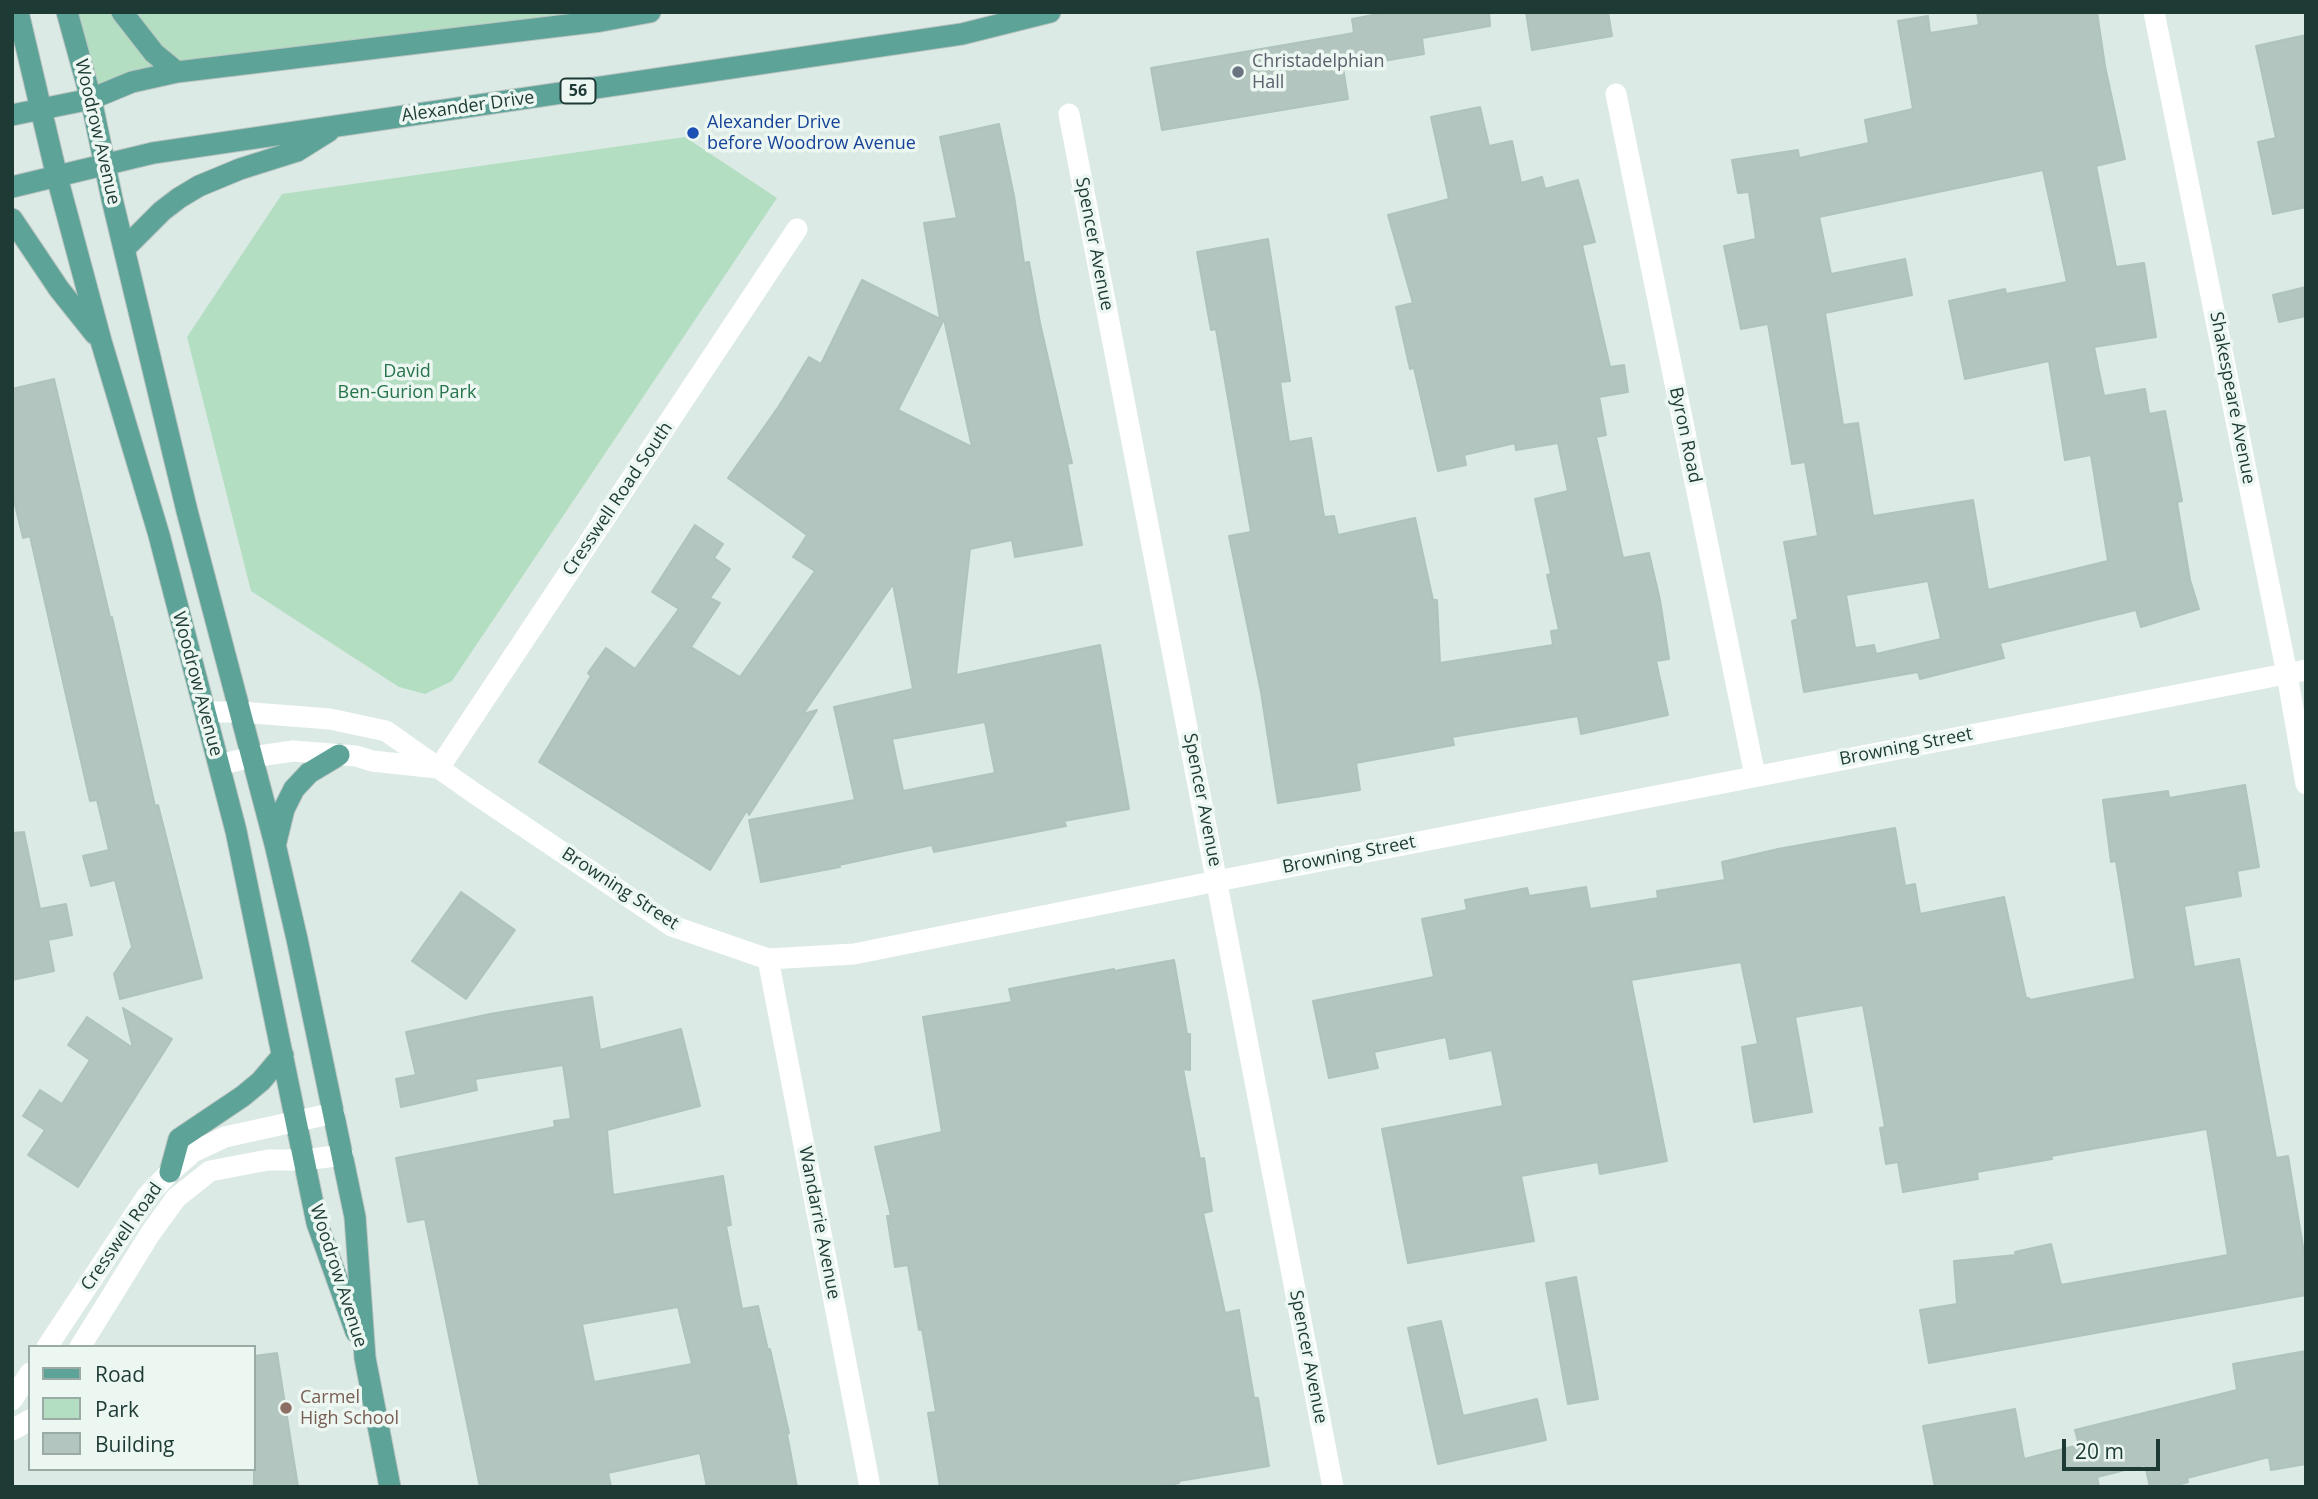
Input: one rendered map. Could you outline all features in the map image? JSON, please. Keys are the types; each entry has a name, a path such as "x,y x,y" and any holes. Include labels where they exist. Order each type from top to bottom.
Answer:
{"main road":[{"name":"Woodrow Avenue","path":"18,12 57,177 101,341 159,535 236,831 317,1223 365,1357"},
{"name":"Woodrow Avenue","path":"67,12 91,99 187,511 275,844 334,1113 355,1217 365,1357 390,1487"},
{"path":"121,12 154,53 177,72"},
{"path":"12,116 91,99 132,82 177,72 601,22 650,12"},
{"name":"Alexander Drive","path":"12,187 153,153 962,34 1050,12"},
{"path":"125,248 162,211 189,192 240,169 297,151 336,126"},
{"path":"12,219 59,289 101,341"},
{"path":"275,844 284,809 295,789 309,773 339,755"},
{"path":"170,1172 179,1139 261,1082 283,1055"}],"street":[{"name":"Shakespeare Avenue","path":"2154,12 2296,672 2306,784"},
{"name":"Byron Road","path":"1616,94 1755,776"},
{"name":"Spencer Avenue","path":"1069,114 1333,1487"},
{"name":"Cresswell Road South","path":"439,768 797,229"},
{"name":"Browning Street","path":"205,712 330,719 386,731 672,926 768,958 854,954 2296,672"},
{"name":"Browning Street","path":"219,765 293,751 439,768"},
{"name":"Wandarrie Avenue","path":"768,958 870,1487"},
{"name":"Cresswell Road","path":"48,1345 147,1196 193,1152 225,1137 334,1113"},
{"name":"Cresswell Road","path":"81,1345 150,1234 176,1198 210,1171 268,1160 304,1160 343,1155"},
{"path":"12,1400 28,1376"},
{"path":"12,1430 28,1421"}],"green space":[{"path":"67,12 589,12 177,72 91,99"},
{"name":"David Ben-Gurion Park","path":"685,137 777,198 452,681 425,694 399,687 251,591 187,337 282,194"}],"building":[{"path":"1389,12 1489,12 1490,26 1422,38 1424,54 1343,68 1348,99 1162,130 1151,68 1354,33 1352,19"},
{"path":"1526,12 1608,12 1612,36 1532,50"},
{"path":"1977,12 2097,12 2105,66 2125,159 2096,166 2116,267 2144,263 2156,337 2094,347 2104,396 2145,389 2149,414 2165,411 2182,501 2177,502 2190,580 2199,609 2141,627 2136,610 2000,643 2004,658 1920,679 1918,672 1804,692 1792,621 1798,619 1784,542 1818,536 1805,462 1792,464 1768,324 1741,329 1724,246 1756,239 1749,192 1738,193 1732,160 1798,150 1799,158 1869,143 1865,120 1913,109 1898,21 1928,16 1930,33 1979,25","holes":["2043,170 2067,282 2006,294 2005,289 1949,301 1965,379 2049,361 2065,460 2091,455 2108,561 1988,590 1973,500 1873,516 1858,423 1843,425 1825,313 1912,295 1905,259 1831,274 1819,217","1928,581 1941,639 1876,654 1874,645 1855,648 1846,595"]},
{"path":"2306,35 2306,207 2273,214 2258,142 2276,138 2256,46"},
{"path":"1480,107 1489,146 1512,141 1521,183 1542,177 1545,189 1578,180 1595,242 1582,245 1610,367 1624,365 1628,392 1599,397 1606,435 1596,437 1623,558 1649,553 1669,659 1656,661 1668,715 1581,734 1578,716 1452,737 1454,745 1356,763 1360,790 1278,803 1261,692 1229,536 1251,532 1216,329 1211,330 1197,252 1268,239 1290,381 1280,382 1289,442 1311,438 1324,517 1334,516 1338,535 1415,518 1433,600 1437,600 1440,663 1553,645 1551,631 1559,630 1547,575 1551,574 1535,499 1568,491 1558,443 1516,450 1515,443 1464,455 1466,465 1438,471 1414,368 1410,369 1396,307 1413,303 1388,215 1449,199 1431,117"},
{"path":"999,124 1024,263 1029,262 1072,463 1067,464 1082,545 1015,557 1012,540 970,549 956,675 1100,645 1129,809 1064,821 1066,826 934,852 932,845 761,882 749,820 855,800 834,707 913,689 893,584 803,714 817,710 749,815 747,810 710,870 539,762 591,676 588,673 606,648 635,669 679,609 652,592 695,525 723,544 714,558 730,569 710,598 720,603 691,647 740,677 815,571 793,557 807,535 728,478 779,406 809,357 821,364 862,280 940,319 924,223 957,218 940,137","holes":["944,319 972,447 898,410","985,722 995,773 903,791 892,739"]},
{"path":"2306,287 2306,316 2279,322 2273,295"},
{"path":"54,379 155,806 158,805 202,978 120,999 114,974 132,947 115,880 91,886 83,856 109,850 97,800 90,801 30,536 23,538 12,492 12,389"},
{"path":"2245,785 2259,867 2237,871 2241,896 2184,906 2194,967 2239,959 2276,1158 2288,1156 2306,1265 2306,1295 1929,1363 1920,1310 1957,1304 1954,1261 2016,1255 2015,1252 2051,1244 2061,1285 2228,1255 2207,1129 2051,1156 2052,1159 1977,1172 1978,1179 1903,1192 1898,1162 1886,1164 1880,1128 1885,1127 1863,1005 1795,1017 1812,1112 1754,1122 1742,1047 1758,1044 1741,962 1631,980 1667,1161 1600,1174 1598,1162 1521,1176 1534,1241 1408,1263 1382,1129 1503,1106 1492,1050 1450,1059 1446,1037 1374,1052 1378,1068 1329,1078 1313,1001 1434,977 1422,919 1467,910 1465,900 1527,888 1529,896 1586,887 1590,909 1658,898 1657,891 1725,880 1722,862 1895,828 1905,886 1915,884 1920,914 2004,897 2026,998 2030,1000 2135,979 2116,861 2111,862 2103,800 2168,791 2169,798"},
{"path":"24,832 40,909 66,904 72,935 48,940 54,971 12,980 12,833"},
{"path":"461,892 515,930 466,999 412,961"},
{"path":"1174,960 1187,1034 1190,1034 1190,1070 1183,1069 1200,1159 1204,1158 1212,1211 1203,1213 1225,1313 1239,1310 1269,1466 1179,1481 1160,1487 940,1487 928,1413 936,1412 922,1329 919,1330 908,1265 895,1267 887,1216 891,1216 875,1147 942,1132 923,1017 1012,1002 1009,989"},
{"path":"592,997 600,1050 681,1029 700,1106 607,1130 613,1195 723,1176 731,1225 726,1226 742,1309 758,1306 789,1433 787,1434 797,1487 707,1487 700,1453 608,1473 611,1487 480,1487 425,1219 408,1222 396,1158 555,1127 554,1121 571,1119 563,1065 475,1079 477,1090 401,1107 396,1079 416,1075 406,1032 490,1014","holes":["678,1307 692,1364 594,1382 582,1324"]},
{"path":"123,1008 172,1039 78,1187 28,1155 45,1130 23,1116 40,1090 62,1104 90,1060 68,1045 87,1017 133,1048"},
{"path":"1576,1277 1598,1399 1568,1404 1546,1283"},
{"path":"1441,1321 1463,1416 1537,1399 1546,1440 1438,1464 1408,1328"},
{"path":"2306,1351 2306,1464 2271,1470 2269,1457 2187,1478 2188,1482 2171,1487 2150,1487 2145,1465 2097,1477 2099,1487 1935,1487 1923,1426 2015,1409 2024,1459 2079,1445 2075,1430 2237,1390 2233,1364"},
{"path":"277,1353 298,1487 254,1487 256,1356"}],"place":[{"name":"Christadelphian Hall","path":"1238,72"},
{"name":"Alexander Drive before Woodrow Avenue","path":"693,133"},
{"name":"Carmel High School","path":"286,1408"}]}
